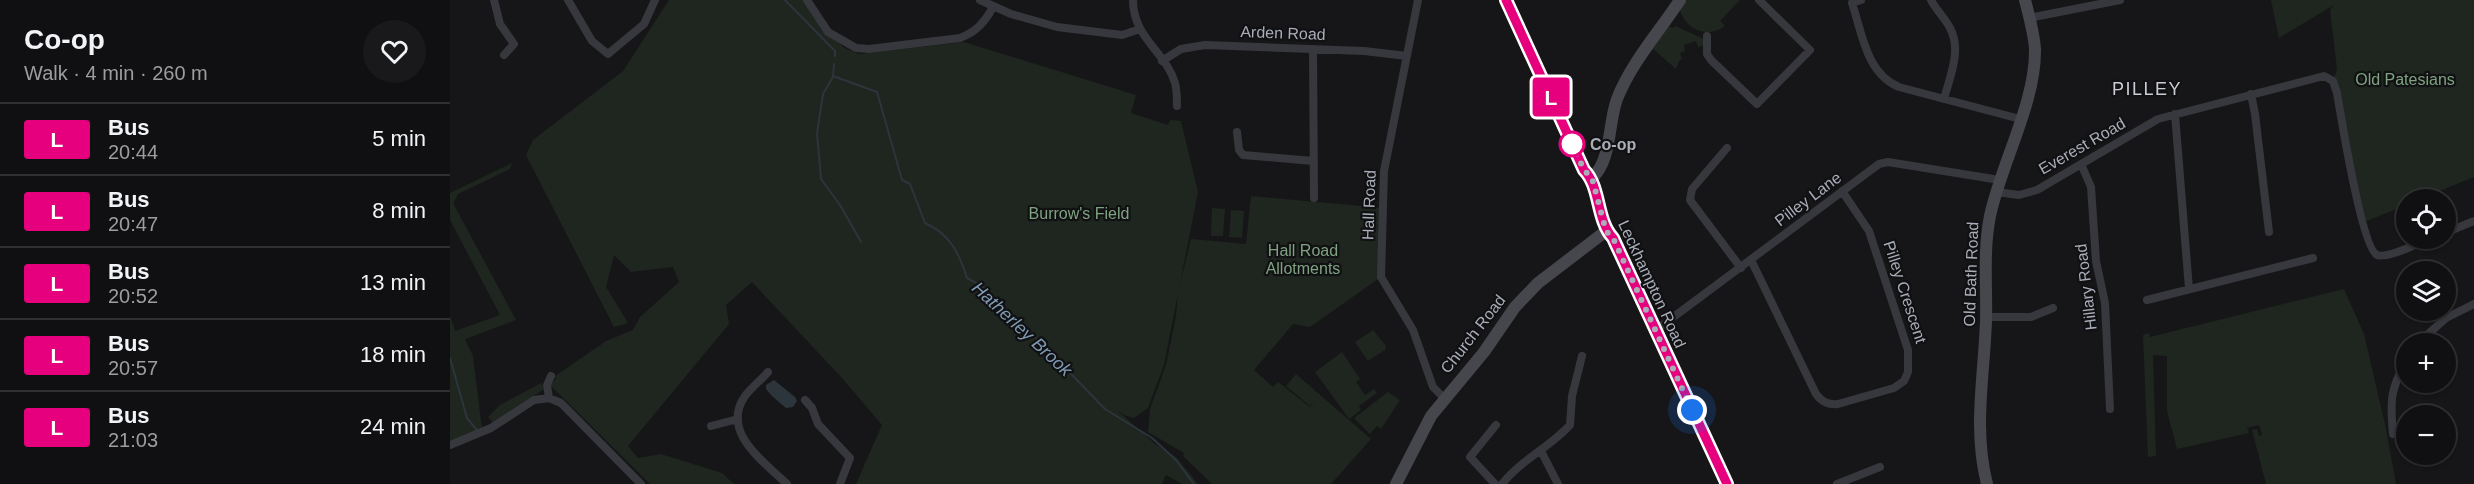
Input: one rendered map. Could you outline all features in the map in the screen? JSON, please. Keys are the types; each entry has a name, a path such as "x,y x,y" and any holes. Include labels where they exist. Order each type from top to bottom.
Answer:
{"street":[{"path":"494,0 500,24 514,44 504,55"},
{"path":"570,1 592,41 608,54 644,24 655,0"},
{"path":"807,0 828,32 849,45 869,49 960,38 982,24 993,7"},
{"path":"980,0 1026,19 1073,30 1122,35 1140,29"},
{"path":"1133,0 1135,16 1140,29 1175,83 1177,106"},
{"name":"Hall Road","path":"1418,0 1384,171 1381,277 1413,330 1433,387 1444,398"},
{"name":"Leckhampton Road","path":"1506,0 1584,170 1592,178 1606,231 1613,238 1727,484"},
{"path":"1592,178 1602,166 1617,99 1632,71 1680,0"},
{"path":"1707,36 1707,54 1711,60 1757,104 1810,50 1759,0"},
{"path":"1862,0 1852,3 1871,62 1886,80 1899,87 2020,119"},
{"path":"1931,0 1948,25 1955,41 1954,60 1944,99"},
{"name":"Old Bath Road","path":"1987,484 1981,455 1978,418 1986,317 1987,238 1996,192 2020,119 2034,65 2034,43 2025,0"},
{"path":"2029,18 2120,0"},
{"name":"Arden Road","path":"1162,61 1181,48 1194,45 1387,52 1407,56"},
{"path":"1313,49 1314,198"},
{"name":"Everest Road","path":"1996,192 2013,195 2027,194 2158,119 2321,76 2329,77 2334,84 2368,243 2375,254 2387,256 2404,249"},
{"path":"2251,94 2268,232"},
{"path":"2175,114 2189,289"},
{"path":"1237,132 1239,150 1243,155 1313,161"},
{"path":"1727,148 1692,189 1690,200 1741,268"},
{"name":"Pilley Lane","path":"1656,330 1876,166 1888,162 2000,180"},
{"name":"Hillary Road","path":"2081,164 2091,187 2096,261 2105,303 2110,409"},
{"name":"Pilley Crescent","path":"1751,260 1816,394 1822,400 1829,404 1838,404 1897,386 1908,372 1908,350 1869,231 1842,191"},
{"path":"2456,228 2474,221"},
{"name":"Church Road","path":"1396,484 1431,416 1484,351 1515,307 1527,293 1606,231"},
{"path":"2147,300 2313,258"},
{"path":"2429,333 2446,318 2474,304"},
{"path":"1986,317 2031,317 2053,308"},
{"path":"1502,484 1521,464 1541,451 1570,425 1572,396 1582,357"},
{"path":"768,372 746,396 740,407 739,430 747,445 787,484"},
{"path":"549,398 548,385 551,376"},
{"path":"2393,434 2391,392 2396,382"},
{"path":"450,445 491,428 534,400 549,398 561,403 641,484"},
{"path":"805,400 812,408 818,424 850,458 840,484"},
{"path":"711,426 738,419"},
{"path":"1495,484 1470,457 1496,425"},
{"path":"1541,451 1558,484"},
{"path":"1837,484 1880,467"}],"green space":[{"name":"Burrow's Field","path":"669,0 804,0 844,48 860,54 964,42 1136,95 1131,113 1168,125 1170,120 1181,121 1198,192 1164,365 1148,408 1134,418 1117,410 1155,444 1177,458 1198,484 1182,484 1166,475 1162,484 856,484 882,425 842,378 752,282 726,305 729,324 628,446 638,458 661,454 722,473 734,484 650,484 550,385 556,379 555,376 606,341 633,330 640,317 679,282 673,267 631,272 614,255 606,287 628,323 614,327 526,155 533,140 623,71"},
{"path":"1683,0 1740,0 1720,21 1725,26 1718,30 1703,32 1690,26 1681,14 1679,6"},
{"name":"Old Patesians","path":"2271,0 2474,0 2474,177 2445,189 2396,189 2396,209 2362,223 2333,81 2337,69 2330,10 2334,5 2279,38"},
{"path":"1668,26 1673,28 1675,26 1702,38 1706,44 1698,47 1696,41 1684,45 1685,51 1680,53 1682,59 1676,69 1653,49"},
{"path":"512,163 510,169 458,194 453,203 516,320 465,339 473,356 482,429 450,442 450,316 455,331 500,315 450,220 450,193"},
{"name":"Hall Road Allotments","path":"1251,196 1383,208 1381,277 1310,327 1293,324 1254,370 1273,387 1278,382 1310,407 1315,400 1310,406 1286,386 1296,374 1371,439 1331,484 1212,484 1183,456 1184,453 1148,432 1150,409 1166,365 1176,316 1178,292 1191,239 1246,244"},
{"path":"1212,208 1225,209 1223,236 1211,236"},
{"path":"1231,210 1244,211 1242,238 1229,237"},
{"path":"2344,289 2364,334 2396,484 2266,484 2252,430 2257,429 2259,436 2262,435 2259,425 2247,428 2249,433 2177,449 2167,411 2167,356 2153,355 2156,456 2148,457 2143,335 2149,333 2150,337"},
{"path":"1373,330 1386,346 1385,350 1368,361 1355,342"},
{"path":"1342,352 1360,379 1356,382 1365,395 1374,389 1377,393 1359,406 1361,410 1349,419 1315,372"},
{"path":"541,383 544,389 493,423 488,417 500,405"},
{"path":"1388,392 1400,400 1381,429 1377,426 1370,434 1354,418"}],"shaded area":[{"path":"774,380 795,397 797,401 793,407 786,408 766,389 766,385"}],"waterway":[{"name":"Hatherley Brook","path":"785,0 835,51 835,56"},
{"name":"Hatherley Brook","path":"834,64 833,76 877,92 902,180 910,184 925,223 934,227 952,245 961,260 967,278 982,286 1105,409 1152,438 1176,460 1194,484"},
{"path":"833,77 823,94 817,133 821,179 840,205 861,242"},
{"name":"Hatherley Brook","path":"450,358 467,418 476,429"}],"bus line":[{"name":"L","path":"1506,0 1584,170 1592,178 1606,231 1613,238 1727,484"}],"place":[{"name":"Co-op","path":"1572,144"}],"district":[{"name":"PILLEY","path":"2147,89"}],"route":[{"path":"1572,144 1584,170 1592,178 1606,231 1613,238 1692,410"}]}
